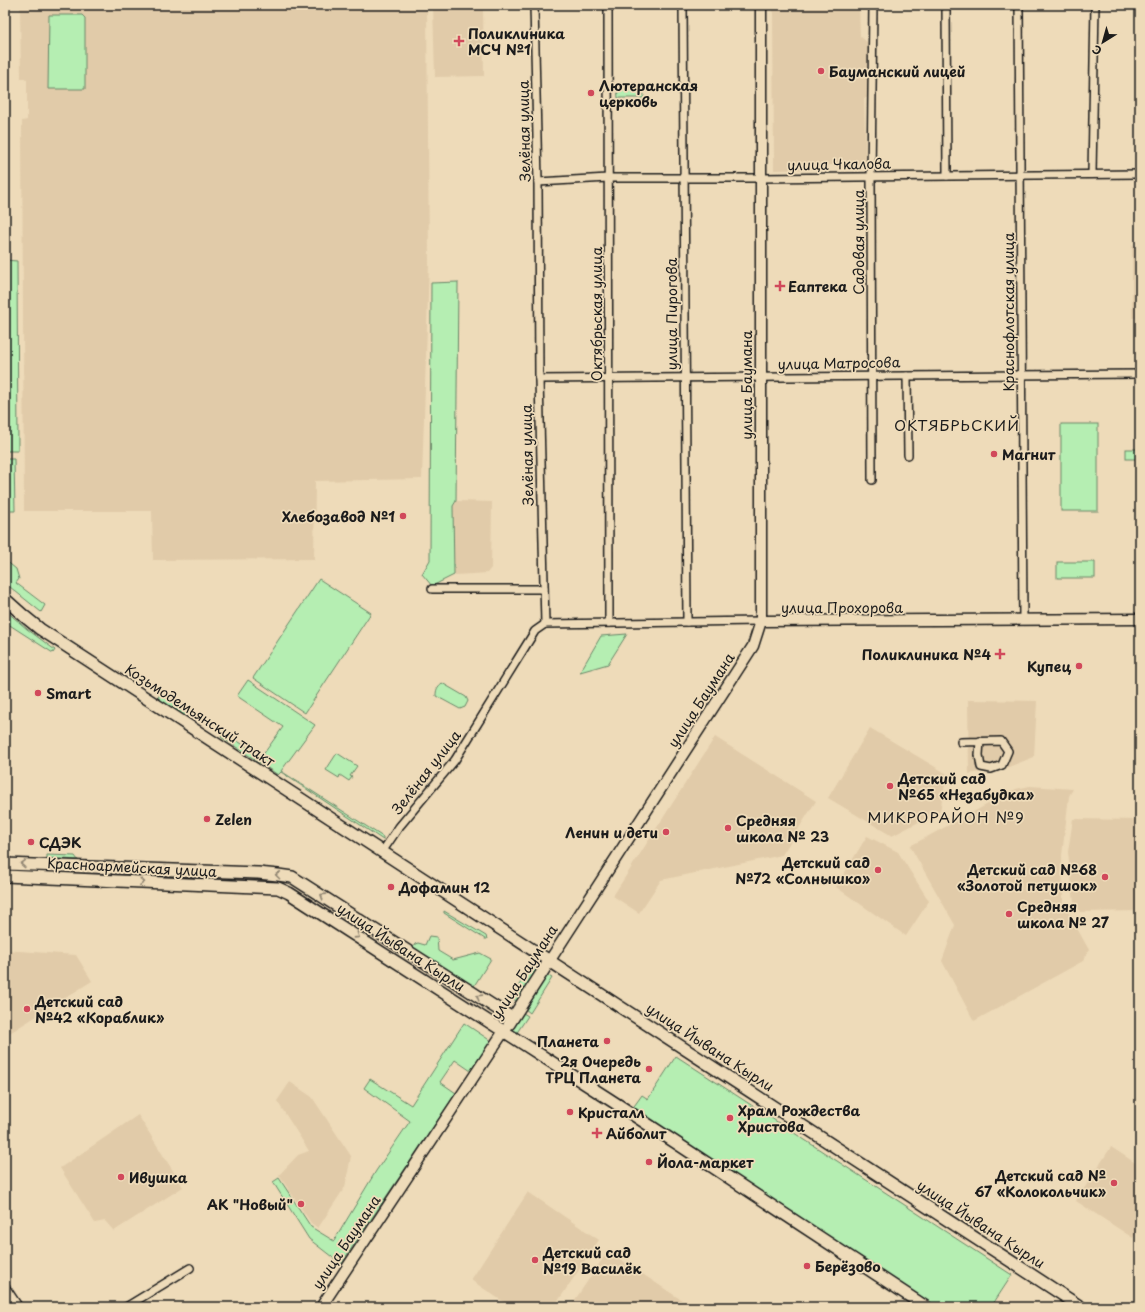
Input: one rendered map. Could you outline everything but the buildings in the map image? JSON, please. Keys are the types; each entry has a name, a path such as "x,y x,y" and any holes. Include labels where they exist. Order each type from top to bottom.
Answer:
{"main road":[{"name":"Козьмодемьянский тракт","path":"5,599 40,629 382,852"},
{"name":"улица Йывана Кырли","path":"382,852 1081,1307"},
{"name":"Красноармейская улица","path":"5,864 258,873"},
{"path":"86,880 87,866"},
{"path":"123,881 124,868"},
{"name":"улица Йывана Кырли","path":"258,873 278,875 297,880 512,1018"},
{"path":"257,887 258,873"},
{"name":"Красноармейская улица","path":"5,876 257,887"},
{"name":"улица Йывана Кырли","path":"257,887 278,888 289,892 926,1307"},
{"path":"404,966 411,954"},
{"name":"улица Баумана","path":"504,1031 550,960"}],"street":[{"name":"Зелёная улица","path":"382,852 399,827 455,760 535,632 545,624 539,379 538,182 534,5"},
{"name":"Октябрьская улица","path":"608,5 610,623"},
{"name":"улица Пирогова","path":"683,5 684,378 687,622"},
{"name":"улица Баумана","path":"550,960 753,646 762,621 761,5"},
{"name":"Садовая улица","path":"872,480 871,177 873,5"},
{"path":"946,5 947,176"},
{"name":"Краснофлотская улица","path":"1019,5 1023,620"},
{"path":"1092,174 1095,5"},
{"name":"улица Чкалова","path":"538,182 608,178 1140,174"},
{"name":"улица Матросова","path":"539,379 1140,374"},
{"path":"907,376 908,455"},
{"path":"432,589 544,589"},
{"name":"улица Прохорова","path":"545,624 1140,619"},
{"path":"961,742 980,741 1001,741 1008,751 1002,765 991,769 981,767 978,755 980,741"},
{"name":"улица Баумана","path":"321,1307 504,1031"},
{"path":"126,1307 190,1268"},
{"path":"5,1289 17,1307"}],"shaded area":[{"path":"20,5 427,5 429,263 422,479 315,481 314,559 153,560 152,511 24,511 22,121 27,120 27,79 21,78"},
{"name":"Поликлиника МСЧ №1","path":"433,5 483,5 484,76 435,77"},
{"name":"Бауманский лицей","path":"773,5 859,5 860,36 868,43 869,98 864,98 866,167 842,167 842,165 828,165 827,169 774,170"},
{"path":"1132,246 1140,246 1140,318 1132,318"},
{"path":"456,501 492,502 491,568 487,573 454,575 453,506"},
{"path":"968,700 1037,701 1034,757 1006,768 969,774"},
{"name":"Детский сад №65 «Незабудка»","path":"870,728 947,774 940,811 892,836 828,798"},
{"name":"Средняя школа № 23","path":"715,737 816,801 782,855 661,880 639,913 613,896"},
{"name":"Средняя школа № 27","path":"1030,786 1073,789 1069,796 1062,855 1063,903 1089,950 1083,961 974,1021 942,961 955,925 910,846 1016,789"},
{"name":"Детский сад №68 «Золотой петушок»","path":"1073,819 1140,820 1140,911 1080,912 1074,902 1068,852"},
{"name":"Детский сад №72 «Солнышко»","path":"867,836 898,852 929,901 906,936 836,887"},
{"name":"Детский сад №42 «Кораблик»","path":"5,950 76,955 92,981 5,1036"},
{"path":"290,1082 312,1097 351,1156 345,1187 318,1228 311,1223 279,1175 298,1155 309,1151 277,1101"},
{"name":"Ивушка","path":"138,1115 183,1187 114,1231 105,1221 95,1223 60,1168"},
{"name":"Детский сад № 67 «Колокольчик»","path":"1111,1147 1140,1166 1140,1228 1133,1238 1076,1201"},
{"name":"Детский сад №19 Василёк","path":"528,1192 599,1240 554,1307 511,1307 471,1280"},
{"path":"608,1251 692,1307 570,1307"}],"green space":[{"path":"49,15 82,15 85,18 85,89 48,89"},
{"path":"617,85 643,85 644,98 618,98"},
{"path":"5,260 17,261 18,451 5,451"},
{"path":"458,282 456,501 453,506 454,575 432,586 422,574 430,560 431,283"},
{"path":"1061,424 1098,424 1098,511 1061,511"},
{"path":"1126,449 1140,449 1140,459 1126,459"},
{"path":"5,459 14,459 15,511 5,511"},
{"path":"5,560 16,569 19,579 16,583 45,605 41,612 5,583"},
{"path":"1057,562 1095,562 1095,578 1057,578"},
{"path":"319,579 371,613 305,713 253,678"},
{"path":"5,610 55,650 53,653 5,622"},
{"path":"627,634 608,664 580,672 601,636"},
{"path":"248,680 315,725 281,771 383,837 383,840 281,772 278,775 221,737 224,733 262,756 283,727 237,696"},
{"path":"442,683 466,697 468,701 465,707 460,709 436,696 437,689"},
{"path":"161,693 188,711 184,717 157,699"},
{"path":"337,753 357,766 350,776 352,777 349,781 340,775 339,778 326,770"},
{"path":"47,855 75,856 78,860 47,858"},
{"path":"444,911 486,936 487,939 444,913"},
{"path":"429,936 437,937 438,951 453,960 480,953 491,959 474,986 468,987 415,952 413,947 415,944 418,943 425,945"},
{"path":"533,964 538,967 516,1001 511,997"},
{"path":"547,975 552,978 530,1013 525,1009"},
{"path":"523,1013 528,1016 516,1034 513,1029"},
{"path":"464,1023 491,1041 471,1071 455,1060 440,1082 456,1093 341,1264 309,1239 273,1182 279,1178 311,1227 334,1241 376,1171 410,1121 364,1088 370,1079 411,1105"},
{"path":"676,1056 1012,1275 991,1307 937,1307 632,1109 642,1095 648,1099"}],"place":[{"name":"Поликлиника МСЧ №1","path":"459,41"},
{"name":"Бауманский лицей","path":"821,71"},
{"name":"Лютеранская церковь","path":"591,93"},
{"name":"Еаптека","path":"780,286"},
{"name":"Магнит","path":"994,454"},
{"name":"Хлебозавод №1","path":"403,516"},
{"name":"Поликлиника №4","path":"1000,654"},
{"name":"Купец","path":"1079,666"},
{"name":"Smart","path":"38,693"},
{"name":"Детский сад №65 «Незабудка»","path":"890,786"},
{"name":"Zelen","path":"207,819"},
{"name":"Средняя школа № 23","path":"728,828"},
{"name":"Ленин и дети","path":"666,832"},
{"name":"СДЭК","path":"31,842"},
{"name":"Детский сад №72 «Солнышко»","path":"878,870"},
{"name":"Детский сад №68 «Золотой петушок»","path":"1105,877"},
{"name":"Дофамин 12","path":"391,887"},
{"name":"Средняя школа № 27","path":"1009,914"},
{"name":"Детский сад №42 «Кораблик»","path":"27,1009"},
{"name":"Планета","path":"607,1041"},
{"name":"2я Очередь ТРЦ Планета","path":"649,1069"},
{"name":"Кристалл","path":"570,1112"},
{"name":"Храм Рождества Христова","path":"730,1118"},
{"name":"Айболит","path":"597,1133"},
{"name":"Йола-маркет","path":"649,1162"},
{"name":"Ивушка","path":"121,1177"},
{"name":"Детский сад № 67 «Колокольчик»","path":"1114,1183"},
{"name":"АК \"Новый\"","path":"301,1204"},
{"name":"Детский сад №19 Василёк","path":"535,1260"},
{"name":"Берёзово","path":"807,1266"}],"district":[{"name":"ОКТЯБРЬСКИЙ","path":"957,424"},
{"name":"МИКРОРАЙОН №9","path":"946,816"}]}
